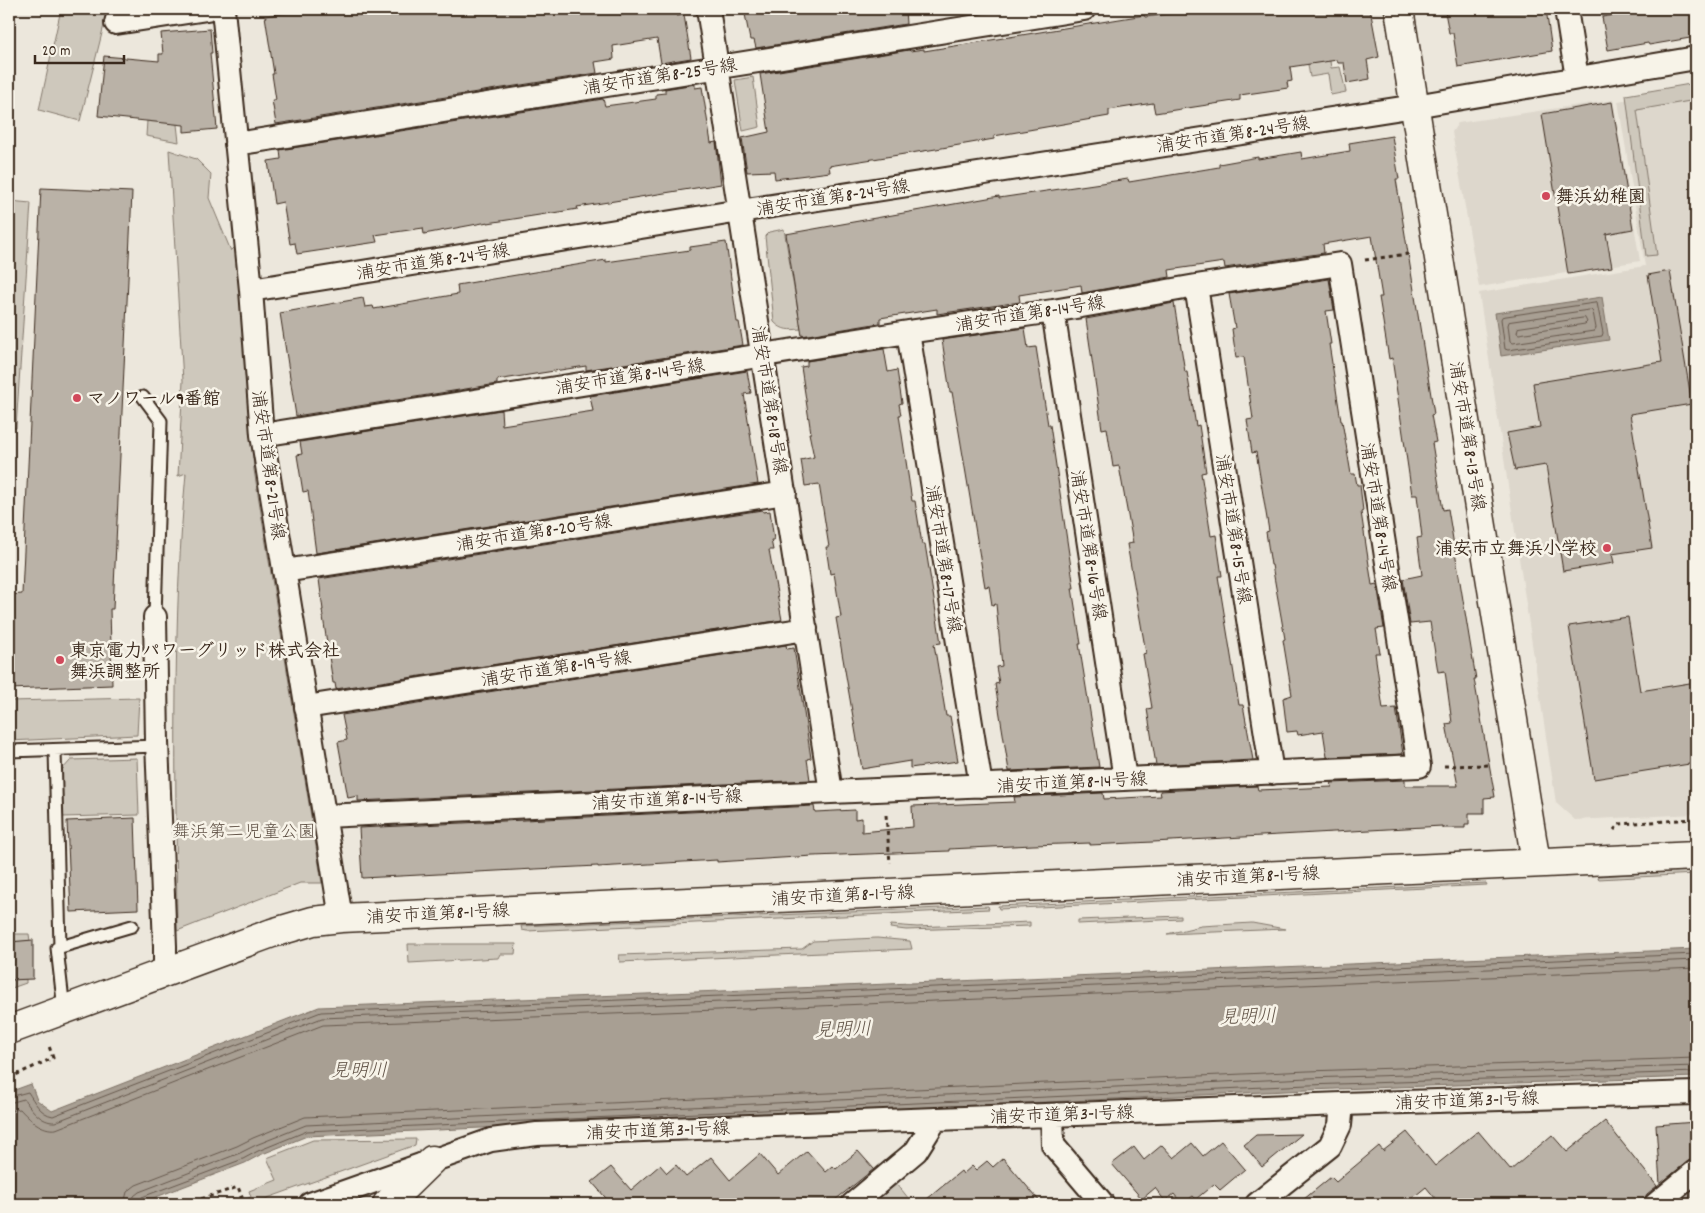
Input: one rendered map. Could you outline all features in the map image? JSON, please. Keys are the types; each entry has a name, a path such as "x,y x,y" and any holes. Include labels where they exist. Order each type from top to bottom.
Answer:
{"street":[{"path":"120,9 116,23 207,9"},
{"name":"浦安市道第8-21号線","path":"223,9 251,290 262,435 341,918"},
{"name":"浦安市道第8-18号線","path":"708,9 831,792"},
{"name":"浦安市道第8-25号線","path":"236,144 1084,9"},
{"name":"浦安市道第8-13号線","path":"1399,9 1536,862"},
{"path":"1566,9 1577,78"},
{"name":"浦安市道第8-24号線","path":"251,290 740,211 1415,106 1696,58"},
{"name":"浦安市道第8-14号線","path":"262,435 1340,264 1419,766 324,816"},
{"name":"浦安市道第8-15号線","path":"1196,286 1272,773"},
{"name":"浦安市道第8-16号線","path":"1053,311 1126,779"},
{"name":"浦安市道第8-17号線","path":"908,332 981,786"},
{"name":"浦安市道第8-20号線","path":"284,571 784,493"},
{"path":"155,617 165,973"},
{"name":"浦安市道第8-19号線","path":"306,707 806,629"},
{"name":"浦安市道第8-1号線","path":"9,1030 272,933 313,921 341,918 1696,856"},
{"name":"浦安市道第3-1号線","path":"310,1204 491,1140 537,1134 1342,1104 1696,1093"},
{"path":"1257,1204 1330,1146 1340,1125 1342,1104"},
{"path":"1052,1115 1053,1145 1103,1204"},
{"path":"853,1204 916,1151 936,1119"},
{"path":"387,1204 432,1160"},
{"path":"1656,1204 1696,1171"}],"lane":[{"path":"143,397 161,421 155,617"},
{"path":"9,752 158,746"},
{"path":"55,750 60,947 57,948 64,1010"},
{"path":"60,947 132,926"}],"path":[{"path":"1340,264 1412,254"},
{"path":"1419,766 1498,765"},
{"path":"883,789 892,892"},
{"path":"1609,837 1619,824 1696,819"},
{"path":"9,1078 53,1058 48,1043"},
{"path":"186,1204 238,1187 242,1198 222,1204"}],"shaded area":[{"name":"浦安市立舞浜小学校","path":"1696,87 1696,814 1575,820 1556,803 1479,293 1645,266 1618,101"},
{"name":"舞浜幼稚園","path":"1613,100 1640,261 1479,287 1452,132 1458,123"}],"green space":[{"path":"61,9 108,9 80,121 39,110"},
{"path":"1327,42 1331,68 1340,67 1346,92 1331,95 1328,74 1310,77 1305,46"},
{"path":"150,75 175,107 179,142 146,136"},
{"path":"753,77 760,127 743,131 735,80"},
{"path":"1696,83 1696,100 1637,110 1657,255 1646,256 1626,95"},
{"name":"舞浜第二児童公園","path":"169,150 196,159 211,174 209,198 231,251 237,245 254,470 322,883 300,883 177,931 177,645 186,473 178,476 183,381"},
{"path":"9,201 31,203 16,428 9,428"},
{"path":"784,229 801,329 786,329 774,322 765,236 769,232"},
{"path":"139,698 137,735 9,741 9,701"},
{"path":"137,758 139,815 62,817 61,771 71,760"},
{"path":"1696,870 1696,874 1598,879 1599,876"},
{"path":"1486,883 1487,885 999,909 998,906"},
{"path":"988,906 989,909 527,931 522,930 521,926"},
{"path":"1181,916 1181,919 1078,924 1078,920"},
{"path":"1030,922 1030,926 906,930 890,928 891,925 917,927"},
{"path":"1252,923 1285,929 1167,934 1201,926"},
{"path":"9,934 29,934 30,941 9,942"},
{"path":"877,938 910,941 912,949 620,962 619,955 802,949 813,941"},
{"path":"408,944 516,944 515,954 500,954 498,958 409,963"},
{"path":"26,979 26,983 9,989 9,980"},
{"path":"416,1139 415,1145 251,1204 231,1204 251,1197 249,1191 277,1180 267,1158 313,1140"},
{"path":"897,1184 913,1204 873,1203"}],"water":[{"path":"1602,297 1609,340 1501,356 1495,313"},
{"name":"見明川","path":"1696,949 1696,1077 1308,1090 307,1136 245,1163 138,1204 9,1204 9,1092 31,1084 37,1100 52,1111 319,1007"}],"building":[{"path":"312,9 619,9 620,15 676,9 677,16 684,15 691,58 661,63 657,39 613,46 614,59 595,62 597,73 276,124 272,100 276,100 272,74 274,74 265,16"},
{"path":"744,9 905,9 906,24 756,48 754,40 750,40"},
{"path":"1192,9 1370,9 1379,57 1367,60 1370,79 1347,83 1344,63 1338,63 1337,60 1290,67 1292,81 1287,82 1288,88 1240,95 1240,100 1155,113 1153,103 1109,110 1109,116 994,136 994,139 829,166 830,172 775,179 774,171 747,172 742,138 769,132 760,74 909,50 924,49 924,51 1144,15 1145,17 1192,11"},
{"path":"1465,9 1546,9 1552,51 1458,67 1453,33 1449,33 1445,12"},
{"path":"1652,9 1693,9 1696,37 1608,50 1602,17"},
{"path":"210,29 212,53 210,53 217,129 184,132 184,125 98,116 104,56 159,61 159,54 163,54 161,33"},
{"path":"695,84 695,88 702,87 711,143 716,142 721,184 424,234 423,228 375,235 377,242 297,254 295,243 290,244 283,202 274,204 268,161 281,159 280,150 603,99 605,106 656,99 656,94 665,93 665,89"},
{"path":"1612,102 1633,229 1606,234 1612,267 1568,274 1542,114"},
{"path":"1392,136 1399,179 1396,179 1434,414 1431,415 1436,442 1432,443 1443,510 1448,509 1476,679 1474,679 1495,797 1484,798 1484,813 1469,813 1469,824 1465,824 1465,828 1442,828 1442,826 1153,842 1033,845 949,849 949,851 717,862 717,860 362,878 359,828 814,806 815,812 855,810 855,819 862,818 862,832 913,827 912,806 1015,802 1014,797 1103,793 1104,799 1161,796 1160,791 1257,786 1258,790 1332,787 1331,783 1405,780 1405,786 1458,786 1446,724 1452,723 1445,671 1438,672 1430,622 1410,624 1403,579 1422,575 1417,538 1422,537 1417,495 1412,495 1392,358 1389,359 1379,297 1382,297 1372,236 1323,244 1324,253 1225,268 1224,262 1169,270 1170,277 1082,293 1081,285 1019,295 1020,302 937,314 937,309 880,318 880,323 802,336 786,234 999,196 999,198 1128,179 1129,182 1219,167 1219,164 1258,157 1258,159 1301,152 1302,159 1350,151 1349,143"},
{"name":"マノワール9番館","path":"41,188 132,192 113,609 110,609 112,685 9,689 9,595 22,594"},
{"path":"726,242 737,322 739,322 743,345 586,370 586,366 497,380 497,384 296,416 280,313 363,298 365,307 373,306 374,309 458,294 457,285 606,260 606,262 690,250 690,247"},
{"path":"1670,271 1692,404 1630,414 1652,548 1612,554 1614,563 1563,571 1546,465 1515,470 1507,433 1540,427 1533,383 1662,362 1648,275"},
{"path":"1329,279 1334,310 1326,311 1341,421 1351,474 1355,474 1357,485 1360,485 1363,511 1361,512 1372,585 1377,584 1384,628 1376,629 1380,653 1375,653 1383,709 1396,708 1403,754 1327,757 1323,731 1298,735 1297,731 1287,732 1283,698 1292,695 1283,640 1285,639 1271,565 1266,532 1269,531 1256,452 1252,453 1247,420 1253,419 1244,357 1236,358 1232,329 1235,328 1229,294"},
{"path":"1174,303 1196,426 1199,425 1206,472 1201,473 1211,536 1216,535 1222,576 1218,576 1239,705 1243,705 1253,760 1156,765 1147,709 1152,708 1143,654 1146,653 1127,544 1133,543 1119,466 1113,467 1107,428 1102,429 1086,319"},
{"path":"1025,328 1028,348 1036,347 1048,425 1050,425 1074,588 1072,588 1081,644 1079,644 1099,767 1009,771 995,684 999,683 996,667 1002,666 996,604 992,605 989,586 985,587 942,340"},
{"path":"884,349 888,372 897,370 902,403 899,404 901,415 899,415 912,501 915,501 922,544 925,544 941,643 934,644 946,716 950,716 958,761 910,768 910,761 862,769 836,618 841,617 834,573 830,574 826,547 829,547 819,484 805,486 801,460 814,457 809,433 811,433 801,367 807,366 807,361"},
{"path":"747,371 751,393 744,394 758,484 316,553 308,491 303,492 297,455 302,454 300,442 501,410 502,425 593,411 590,396"},
{"path":"762,510 763,512 770,511 774,540 771,540 773,550 769,550 782,620 336,689 335,683 333,683 319,579"},
{"path":"1628,617 1640,691 1696,682 1696,763 1594,779 1569,626"},
{"path":"786,645 787,649 794,648 811,758 807,759 810,780 358,801 358,796 348,798 338,742 347,740 342,715"},
{"path":"135,818 138,909 71,912 67,821"},
{"path":"33,940 33,979 9,980 9,942"},
{"path":"1605,1121 1657,1186 1647,1194 1643,1204 1440,1204 1426,1187 1405,1204 1298,1204 1331,1177 1336,1182 1379,1146 1383,1151 1407,1132 1435,1166 1478,1131 1511,1170 1552,1135 1567,1152"},
{"path":"1696,1122 1696,1158 1688,1161 1660,1184 1656,1125"},
{"path":"1302,1134 1262,1167 1244,1145 1256,1135"},
{"path":"1221,1141 1245,1169 1220,1190 1214,1184 1196,1199 1193,1196 1182,1204 1174,1194 1165,1201 1155,1188 1142,1199 1112,1164 1134,1147 1144,1160 1162,1145 1174,1158 1192,1143 1203,1156"},
{"path":"807,1151 826,1172 833,1166 836,1169 858,1151 874,1169 830,1204 611,1204 592,1182 611,1167 631,1190 660,1165 667,1173 676,1165 686,1177 711,1157 730,1180 760,1154 778,1175"},
{"path":"1003,1158 1042,1204 921,1204 961,1171 963,1174 972,1166 976,1170 987,1161 993,1167"},
{"path":"1696,1188 1696,1204 1676,1204"}],"place":[{"name":"舞浜幼稚園","path":"1546,196"},
{"name":"マノワール9番館","path":"77,398"},
{"name":"浦安市立舞浜小学校","path":"1607,548"},
{"name":"東京電力パワーグリッド株式会社 舞浜調整所","path":"60,660"}]}
